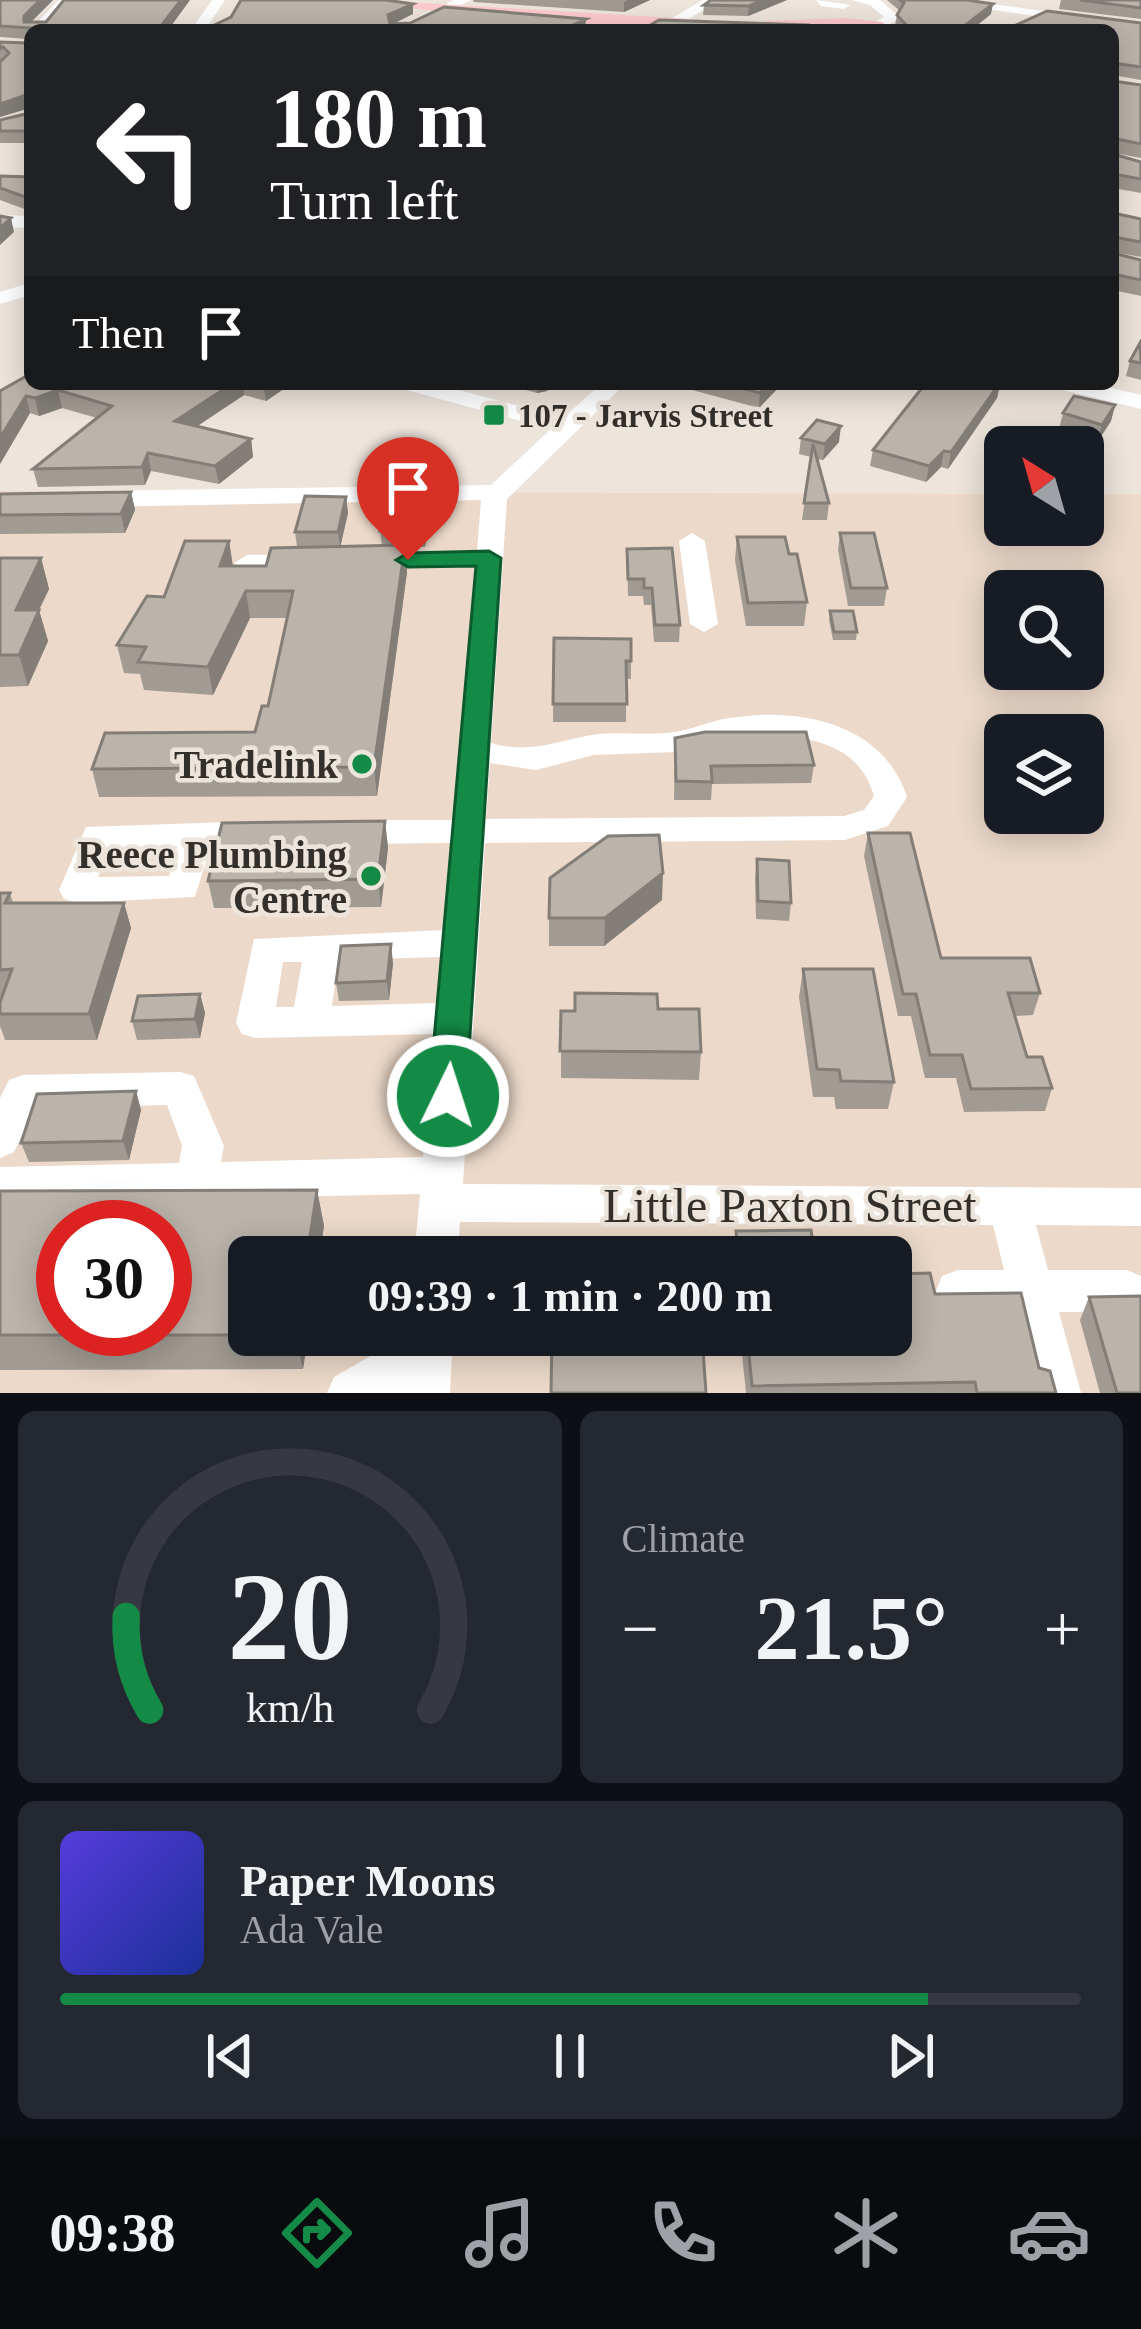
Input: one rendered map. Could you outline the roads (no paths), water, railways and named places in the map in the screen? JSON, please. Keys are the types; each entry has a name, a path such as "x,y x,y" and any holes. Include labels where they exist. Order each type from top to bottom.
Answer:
{"main road":[{"path":"383,0 681,24"},
{"path":"747,24 842,9 874,24"}],"street":[{"path":"411,24 465,0"},
{"path":"681,24 712,0"},
{"path":"933,0 1112,24"},
{"path":"1013,24 1038,0"},
{"path":"58,8 77,14"},
{"path":"433,390 566,426"},
{"path":"437,1236 497,492 607,390"},
{"path":"1091,390 1141,402"},
{"path":"70,499 497,492"},
{"path":"692,541 704,624"},
{"path":"247,563 489,558"},
{"path":"197,835 844,828 876,818 891,796 888,773 870,752 837,735 806,728 712,731 684,742 586,746 557,757 524,761 475,749"},
{"path":"454,1018 255,1023 267,949 460,943"},
{"path":"311,1022 322,947"},
{"path":"0,1140 22,1092 181,1088 203,1146 196,1182"},
{"name":"Little Paxton Street","path":"0,1185 196,1182 1141,1207"},
{"path":"1010,1206 1057,1393"},
{"path":"958,1291 1127,1292"},
{"path":"351,1393 429,1359"}],"place":[{"name":"107 - Jarvis Street","path":"494,415"},
{"name":"Tradelink","path":"362,764"},
{"name":"Reece Plumbing Centre","path":"371,876"}]}
